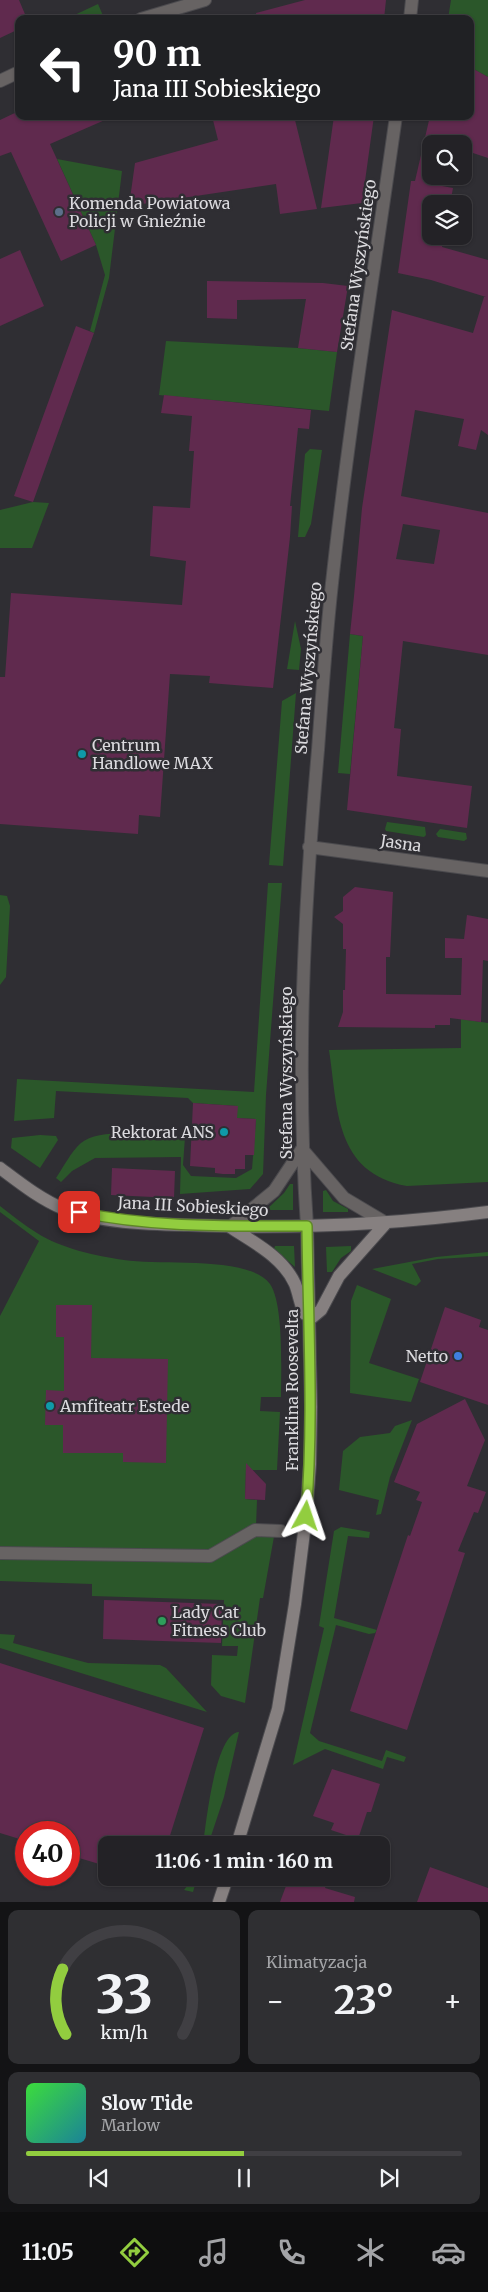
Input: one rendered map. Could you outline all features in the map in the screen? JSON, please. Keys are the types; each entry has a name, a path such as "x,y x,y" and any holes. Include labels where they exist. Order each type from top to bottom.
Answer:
{"street":[{"path":"155,15 205,0"},
{"path":"410,15 412,0"},
{"path":"0,81 15,74"},
{"name":"Stefana Wyszyńskiego","path":"307,1226 302,1149 302,984 309,847 332,584 350,441 395,120"},
{"name":"Jasna","path":"309,847 488,871"},
{"path":"302,1149 344,1198 386,1223 344,1270 321,1310 309,1320 303,1311 295,1284 284,1268 272,1256 230,1227 274,1191 302,1149"},
{"name":"Jana III Sobieskiego","path":"0,1168 37,1195 65,1209 107,1219 149,1224 230,1227 307,1226 386,1223 488,1212"},
{"name":"Franklina Roosevelta","path":"240,1836 278,1709 295,1604 310,1464 307,1226"},
{"path":"0,1553 210,1556 255,1530 281,1531"},
{"path":"219,1902 224,1886"}],"green space":[{"path":"451,0 488,0 488,77 474,69 474,15 449,15"},
{"path":"98,4 103,15 75,15"},
{"path":"57,159 122,171 109,278 94,333 90,331 105,275 96,245"},
{"path":"166,341 337,352 329,411 159,395"},
{"path":"310,449 322,450 311,524 305,537 298,537 305,454"},
{"path":"33,502 49,503 32,548 0,548 0,510"},
{"path":"295,621 301,649 299,670 287,669"},
{"path":"350,634 363,636 350,774 338,773"},
{"path":"296,693 283,866 269,865 282,701"},
{"path":"387,822 425,827 426,835 424,837 386,831"},
{"path":"440,829 466,833 467,839 464,841 438,837 436,834"},
{"path":"268,883 282,883 266,1095 263,1174 250,1189 180,1194 181,1157 95,1158 72,1171 61,1182 56,1178 81,1143 90,1138 116,1133 185,1137 183,1165 191,1176 236,1178 252,1169 256,1119 237,1118 237,1106 193,1103 188,1098 56,1091 54,1118 14,1121 17,1079 254,1092"},
{"path":"0,895 7,896 10,906 6,977 0,985"},
{"path":"461,1019 488,1023 488,1182 407,1186 383,1179 365,1167 353,1153 344,1135 338,1115 329,1050 461,1048"},
{"path":"40,1135 56,1136 58,1140 40,1168 11,1148 12,1138"},
{"path":"290,1184 293,1184 293,1210 266,1210 284,1193"},
{"path":"326,1190 333,1201 348,1209 348,1212 323,1212 323,1191"},
{"path":"0,1206 27,1227 46,1238 79,1251 140,1262 224,1265 259,1275 270,1284 278,1307 280,1322 281,1397 261,1397 260,1411 280,1412 277,1470 246,1470 245,1499 257,1500 256,1526 275,1531 263,1598 260,1598 245,1703 221,1696 211,1685 212,1655 237,1656 238,1646 222,1646 224,1600 92,1596 92,1584 0,1581 0,1316 39,1241 0,1212"},
{"path":"275,1246 294,1246 295,1267 274,1249"},
{"path":"351,1246 351,1251 341,1258 332,1272 327,1272 326,1247"},
{"path":"488,1252 488,1256 438,1259 412,1264 421,1281 416,1286 372,1269 436,1257"},
{"path":"357,1285 391,1299 369,1363 419,1379 411,1402 350,1393 351,1301"},
{"path":"412,1420 390,1477 381,1514 376,1515 379,1500 339,1490 343,1451 360,1437 390,1433 395,1426"},
{"path":"341,1527 370,1532 369,1538 348,1536 334,1618 377,1630 375,1633 369,1634 336,1625 310,1733 319,1741 382,1761 386,1750 406,1757 404,1762 387,1757 383,1769 325,1749 293,1765 324,1628 319,1626 334,1531"},
{"path":"0,1634 15,1635 13,1643 88,1663 160,1665 166,1668 207,1712 0,1648"},
{"path":"239,1732 224,1797 211,1836 204,1836 213,1781 224,1747 231,1736"},
{"path":"187,1886 195,1886 193,1892 184,1890"}],"building":[{"path":"0,0 19,0 25,15 15,15 15,31 0,38"},
{"path":"305,0 386,0 384,15 256,15 256,13"},
{"path":"474,69 488,77 488,158 472,153 472,135 426,135 429,120 474,120"},
{"name":"Komenda Powiatowa Policji w Gnieźnie","path":"15,113 15,120 105,120 50,144 96,245 61,261 11,152 0,156 0,120"},
{"path":"213,120 295,120 317,209 280,214 276,184 129,206 135,163 218,140"},
{"path":"333,120 373,120 362,203 321,208"},
{"path":"422,151 422,185 453,188 452,195 422,195 422,245 442,245 442,247 488,260 488,435 481,430 476,450 458,446 464,419 415,410 401,496 488,513 488,655 403,641 394,728 401,729 397,776 472,786 467,828 347,810 363,636 350,634 362,508 392,310 473,333 484,297 486,297 431,280 398,273 411,181 415,181","holes":["403,524 440,530 434,564 396,559"]},
{"path":"20,250 44,306 0,326 0,259"},
{"path":"207,281 323,283 348,286 337,352 298,348 306,299 237,300 237,319 207,318"},
{"path":"76,326 94,333 33,502 14,496"},
{"path":"164,395 311,410 309,429 298,428 290,506 292,506 290,537 273,688 209,683 210,676 170,674 160,817 139,815 138,834 0,824 0,677 5,677 11,593 182,605 186,561 150,556 153,506 190,508 194,451 189,451 192,416 161,413"},
{"path":"355,887 393,892 390,957 386,957 386,994 461,995 462,958 445,958 445,938 464,939 467,915 488,919 488,961 483,960 481,1022 450,1018 450,1025 435,1025 435,1028 338,1027 343,1012 346,949 343,949 343,924 334,917 343,911 343,897"},
{"name":"Rektorat ANS","path":"193,1103 238,1106 237,1118 256,1119 254,1155 245,1155 245,1169 235,1169 235,1174 223,1174 215,1173 215,1168 190,1166"},
{"path":"112,1168 175,1171 174,1198 111,1195"},
{"path":"56,1305 92,1305 91,1358 168,1359 166,1463 123,1462 123,1453 63,1453 63,1425 45,1425 46,1390 64,1391 64,1337 56,1337"},
{"name":"Netto","path":"445,1307 481,1320 479,1327 488,1330 488,1405 420,1382"},
{"path":"465,1399 485,1440 467,1486 486,1492 478,1513 474,1512 458,1551 465,1553 407,1730 350,1711 408,1535 410,1536 422,1502 416,1500 420,1492 394,1482 417,1424"},
{"path":"246,1463 266,1484 265,1500 245,1499"},
{"path":"104,1600 222,1604 221,1643 103,1639"},
{"path":"0,1663 204,1728 170,1836 98,1836 98,1864 80,1858 80,1821 15,1821 15,1838 0,1833"},
{"path":"332,1769 380,1784 371,1812 367,1812 359,1836 349,1836 331,1830 334,1823 313,1816"},
{"path":"430,1867 488,1888 488,1902 417,1902"},
{"path":"286,1886 326,1886 325,1888 355,1897 354,1902 280,1902"}],"place":[{"name":"Komenda Powiatowa Policji w Gnieźnie","path":"59,212"},
{"name":"Centrum Handlowe MAX","path":"82,754"},
{"name":"Rektorat ANS","path":"224,1132"},
{"name":"Netto","path":"458,1356"},
{"name":"Amfiteatr Estede","path":"50,1406"},
{"name":"Lady Cat Fitness Club","path":"162,1621"}],"route":[{"path":"79,1212 107,1219 149,1224 230,1227 307,1226 311,1407 310,1464 306,1516"}]}
